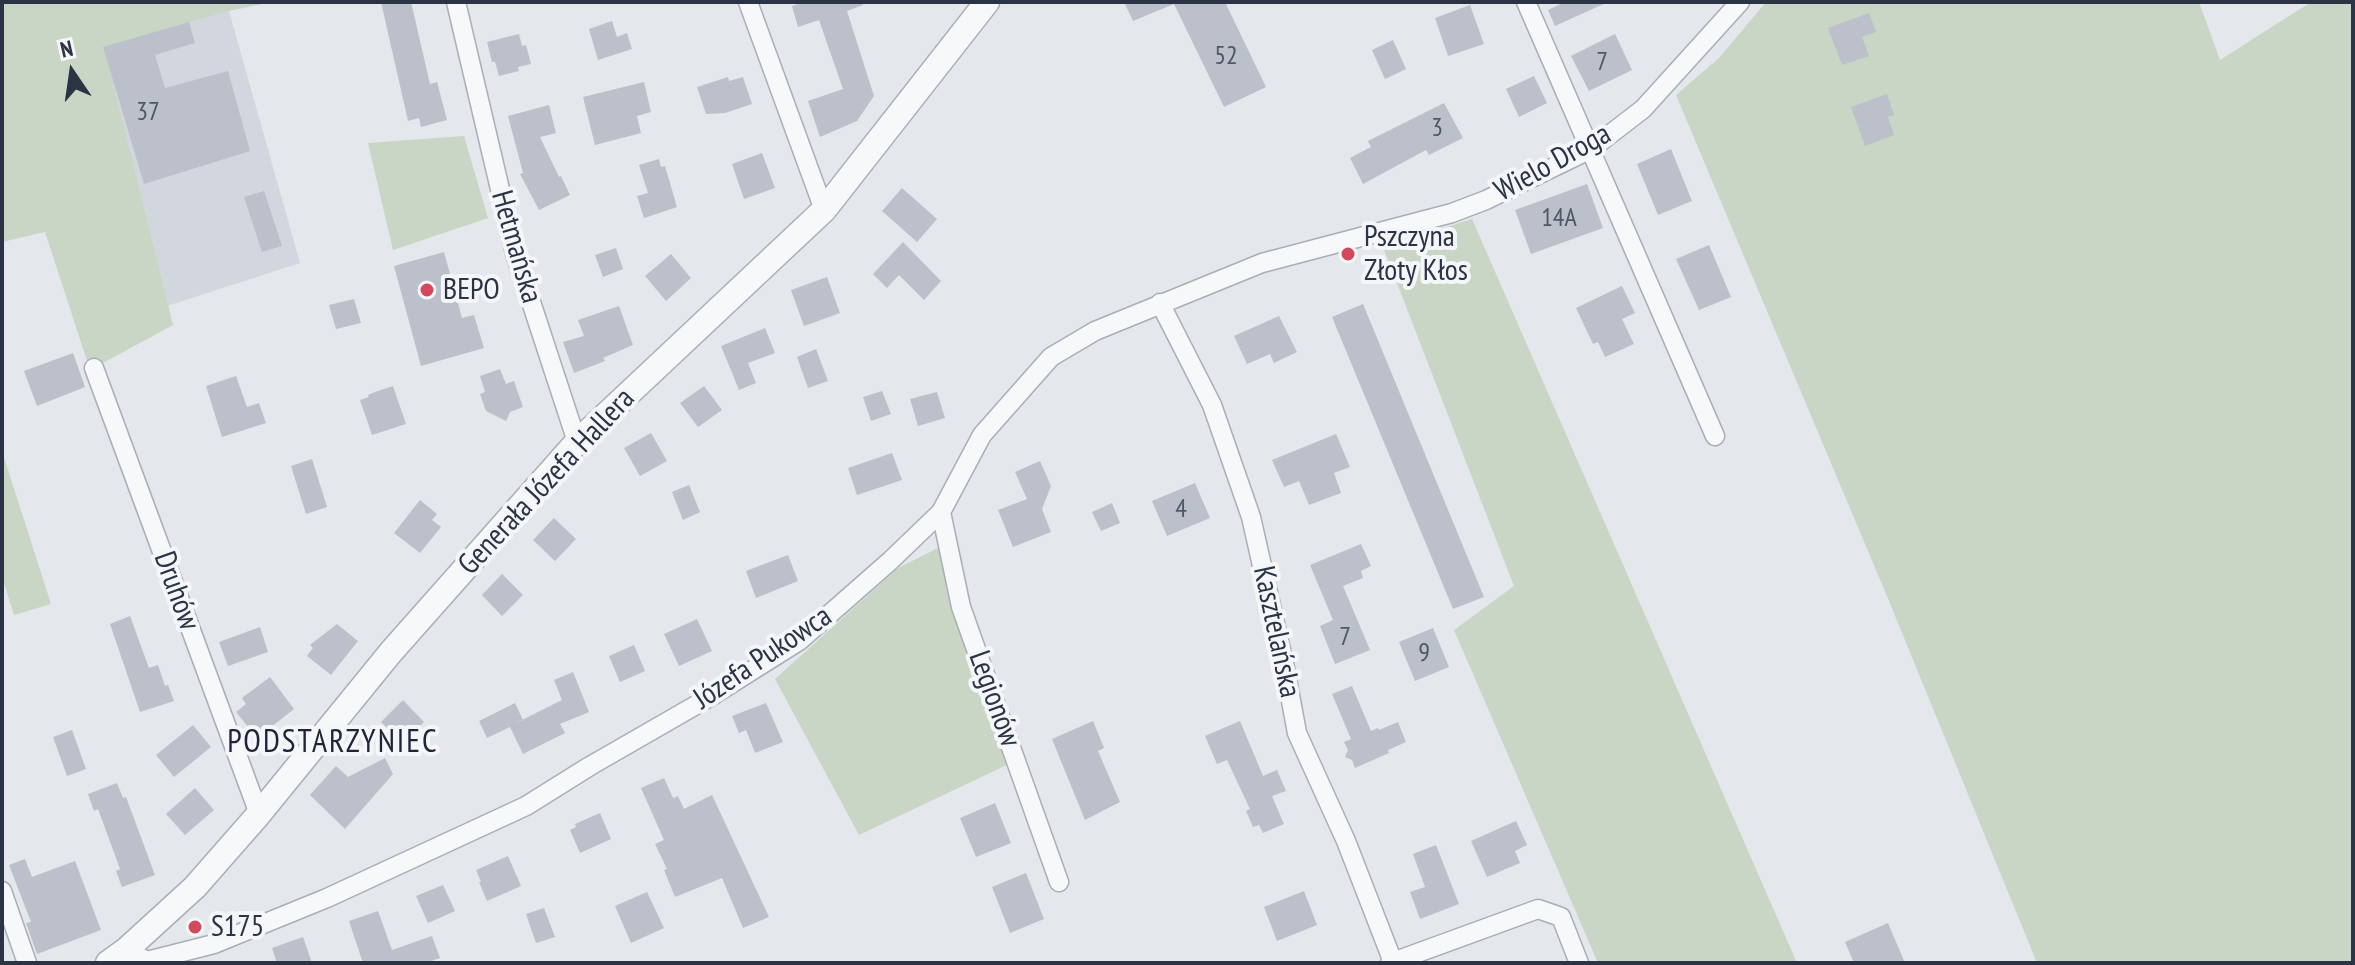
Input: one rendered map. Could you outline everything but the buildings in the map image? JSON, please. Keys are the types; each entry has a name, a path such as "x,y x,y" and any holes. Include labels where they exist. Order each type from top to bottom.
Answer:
{"street":[{"name":"Hetmańska","path":"456,2 515,253 577,442"},
{"path":"748,2 824,210"},
{"name":"Generała Józefa Hallera","path":"117,957 195,887 391,652 577,442 824,210 987,2"},
{"path":"1526,2 1715,436"},
{"name":"Wielo Droga","path":"1365,236 1452,213 1486,200 1591,149 1643,109 1740,2"},
{"name":"Józefa Pukowca","path":"117,957 147,961 214,944 327,898 526,806 799,641 941,512 982,435 1051,357 1095,331 1262,263 1365,236"},
{"name":"Kasztelańska","path":"1160,303 1212,405 1251,517 1297,733 1346,841 1392,962"},
{"name":"Druhów","path":"94,368 259,814"},
{"name":"Legionów","path":"941,512 961,607 1059,882"},
{"path":"2,891 27,963"},
{"path":"1392,962 1538,909 1561,917 1579,963"}],"shaded area":[{"path":"229,11 300,263 167,306 103,47"}],"green space":[{"path":"2,2 272,2 229,11 104,47 173,325 90,370 45,232 2,242"},
{"path":"1766,2 2199,2 2220,60 2311,2 2353,2 2353,963 2037,963 1676,95 1719,58"},
{"path":"464,136 488,218 393,250 368,143"},
{"path":"1472,219 1797,963 1598,963 1454,630 1514,586 1383,247"},
{"path":"2,451 51,604 14,615 2,577"},
{"path":"938,548 1009,764 859,835 775,679 898,568"}],"place":[{"name":"Pszczyna Złoty Kłos","path":"1348,254"},
{"name":"BEPO","path":"427,290"},
{"name":"S175","path":"195,927"}],"district":[{"name":"PODSTARZYNIEC","path":"333,743"}]}
